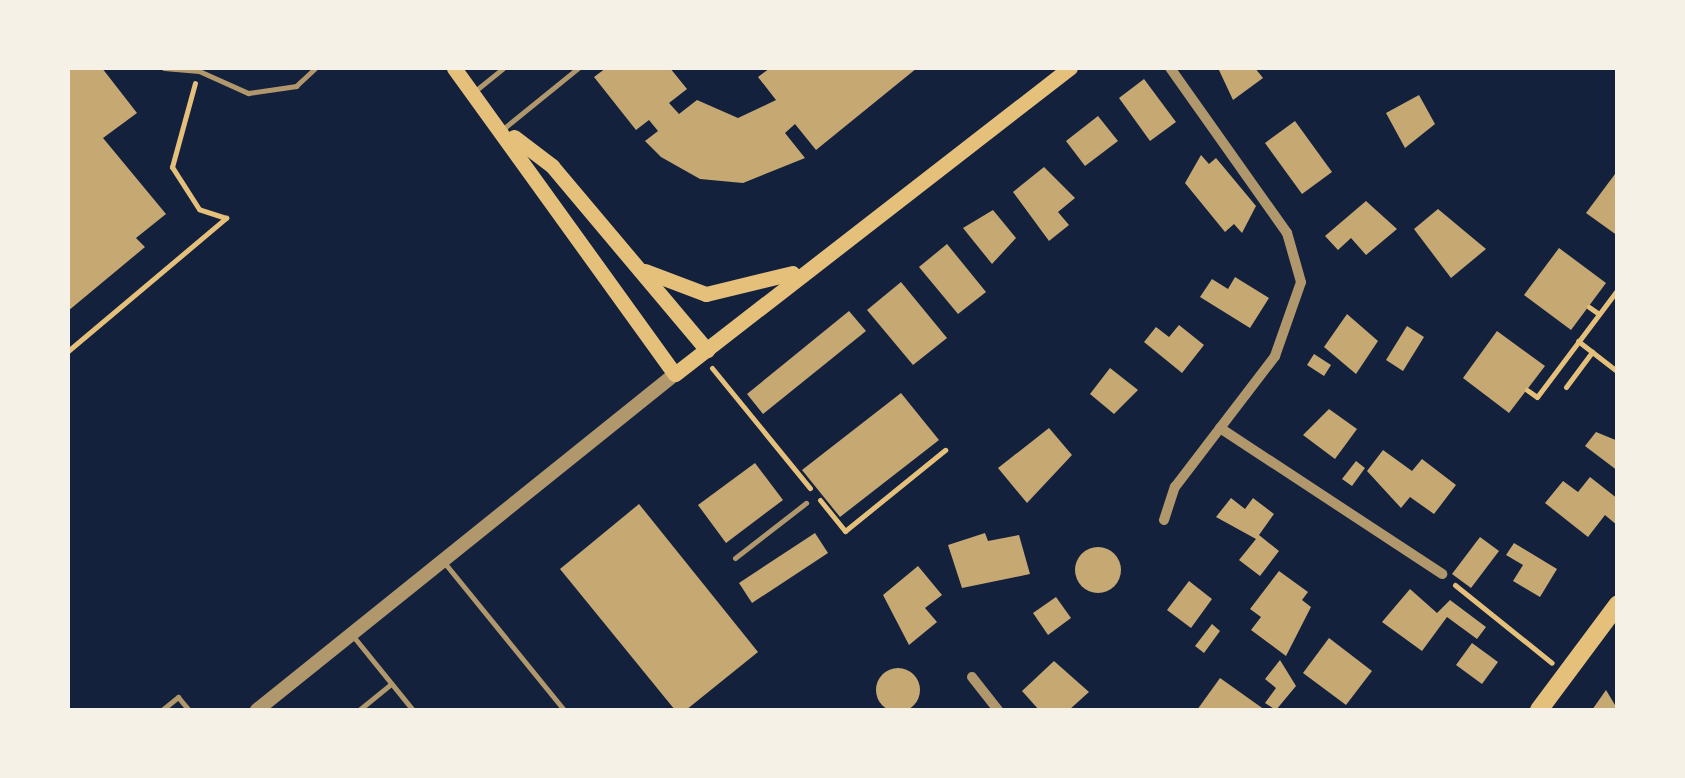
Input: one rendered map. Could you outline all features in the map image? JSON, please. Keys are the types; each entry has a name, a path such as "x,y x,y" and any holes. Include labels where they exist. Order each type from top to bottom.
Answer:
{"main road":[{"path":"454,68 503,129 676,374 810,266 1070,68"},
{"path":"503,129 552,166 704,352"},
{"path":"631,262 672,288 706,294 810,266"},
{"path":"1539,710 1618,604"}],"street":[{"path":"1164,520 1175,487 1275,356 1301,282 1287,233 1170,68"},
{"path":"257,710 676,374"},
{"path":"1220,428 1442,574"},
{"path":"972,677 998,710"}],"lane":[{"path":"164,68 199,71 248,94 296,86 315,68"},
{"path":"474,92 503,68"},
{"path":"503,129 578,68"},
{"path":"735,558 806,503"},
{"path":"442,559 564,710"},
{"path":"351,634 413,710"},
{"path":"359,710 392,684"},
{"path":"162,710 178,697 189,710"}],"path":[{"path":"68,351 226,218 199,209 172,167 199,71"},
{"path":"1527,390 1537,397 1618,289"},
{"path":"1589,307 1599,314"},
{"path":"1578,342 1618,372"},
{"path":"704,352 845,531 945,450"},
{"path":"1566,387 1592,352"},
{"path":"1442,574 1566,674"}],"building":[{"path":"68,68 102,68 137,113 103,138 166,214 136,238 145,247 68,311"},
{"path":"606,68 670,68 687,89 669,103 679,114 697,100 738,118 776,100 758,77 770,68 917,68 816,150 795,124 785,133 805,158 743,183 700,179 661,157 645,141 658,131 649,120 636,130 594,77"},
{"path":"1218,68 1255,68 1263,78 1233,100"},
{"path":"1144,79 1176,122 1150,141 1119,98"},
{"path":"1419,95 1435,124 1405,148 1386,113"},
{"path":"1098,116 1118,141 1085,166 1066,141"},
{"path":"1295,121 1332,172 1302,194 1265,143"},
{"path":"1201,155 1209,164 1216,158 1256,206 1242,233 1234,224 1225,232 1185,183"},
{"path":"1044,167 1075,198 1058,212 1069,225 1049,241 1013,192"},
{"path":"1618,170 1618,236 1586,213"},
{"path":"1366,201 1397,229 1366,255 1351,238 1338,250 1325,236"},
{"path":"1438,209 1486,249 1451,278 1414,229"},
{"path":"993,210 1016,238 992,264 963,228"},
{"path":"947,244 986,292 958,314 919,267"},
{"path":"1559,248 1606,283 1571,330 1524,295"},
{"path":"1235,277 1269,298 1250,328 1200,297 1212,279 1228,289"},
{"path":"901,282 947,338 913,365 867,310"},
{"path":"849,311 866,331 763,414 747,394"},
{"path":"1347,314 1378,341 1356,374 1324,347"},
{"path":"1179,325 1204,345 1182,373 1144,342 1156,327 1169,337"},
{"path":"1407,326 1424,337 1403,371 1386,360"},
{"path":"1497,331 1545,366 1509,413 1463,378"},
{"path":"1314,354 1331,365 1324,376 1307,365"},
{"path":"1110,368 1138,390 1114,414 1090,394"},
{"path":"901,393 939,440 840,517 802,470"},
{"path":"1329,409 1357,429 1335,459 1303,435"},
{"path":"1049,428 1072,455 1027,503 998,468"},
{"path":"1596,432 1618,441 1618,471 1585,446"},
{"path":"1383,450 1412,471 1422,459 1456,485 1434,514 1410,497 1401,508 1367,471"},
{"path":"1356,461 1365,468 1352,486 1342,479"},
{"path":"755,463 783,500 726,543 698,505"},
{"path":"1590,477 1618,499 1618,526 1605,515 1588,537 1545,503 1563,481 1578,492"},
{"path":"1231,498 1245,509 1253,498 1274,514 1259,535 1279,551 1260,576 1239,560 1256,539 1216,517"},
{"path":"639,504 758,652 686,710 675,710 560,569"},
{"path":"815,533 828,553 752,603 739,583"},
{"path":"985,533 988,541 1019,535 1030,574 962,588 948,545"},
{"path":"1480,537 1499,551 1471,588 1452,574"},
{"path":"1514,543 1557,569 1540,597 1513,581 1523,565 1506,555"},
{"path":"1098,547 1114,554 1121,570 1114,586 1098,593 1082,586 1075,570 1082,554"},
{"path":"918,566 942,595 925,608 937,622 909,645 883,595"},
{"path":"1279,571 1308,592 1302,600 1311,607 1286,656 1251,630 1261,617 1250,609"},
{"path":"1189,581 1212,599 1191,628 1167,610"},
{"path":"1410,589 1437,613 1450,600 1486,627 1477,639 1447,617 1422,651 1382,622"},
{"path":"1056,597 1071,618 1048,635 1033,613"},
{"path":"1212,624 1220,631 1204,653 1195,646"},
{"path":"1329,638 1372,671 1346,705 1303,673"},
{"path":"1472,643 1498,662 1482,684 1456,665"},
{"path":"1280,660 1296,686 1276,710 1265,703 1276,688 1265,679"},
{"path":"1054,661 1089,692 1069,710 1039,710 1022,691"},
{"path":"898,668 914,674 920,690 914,706 898,712 882,706 876,690 882,674"},
{"path":"1220,678 1265,710 1197,710"},
{"path":"1606,690 1618,710 1592,710"}]}
